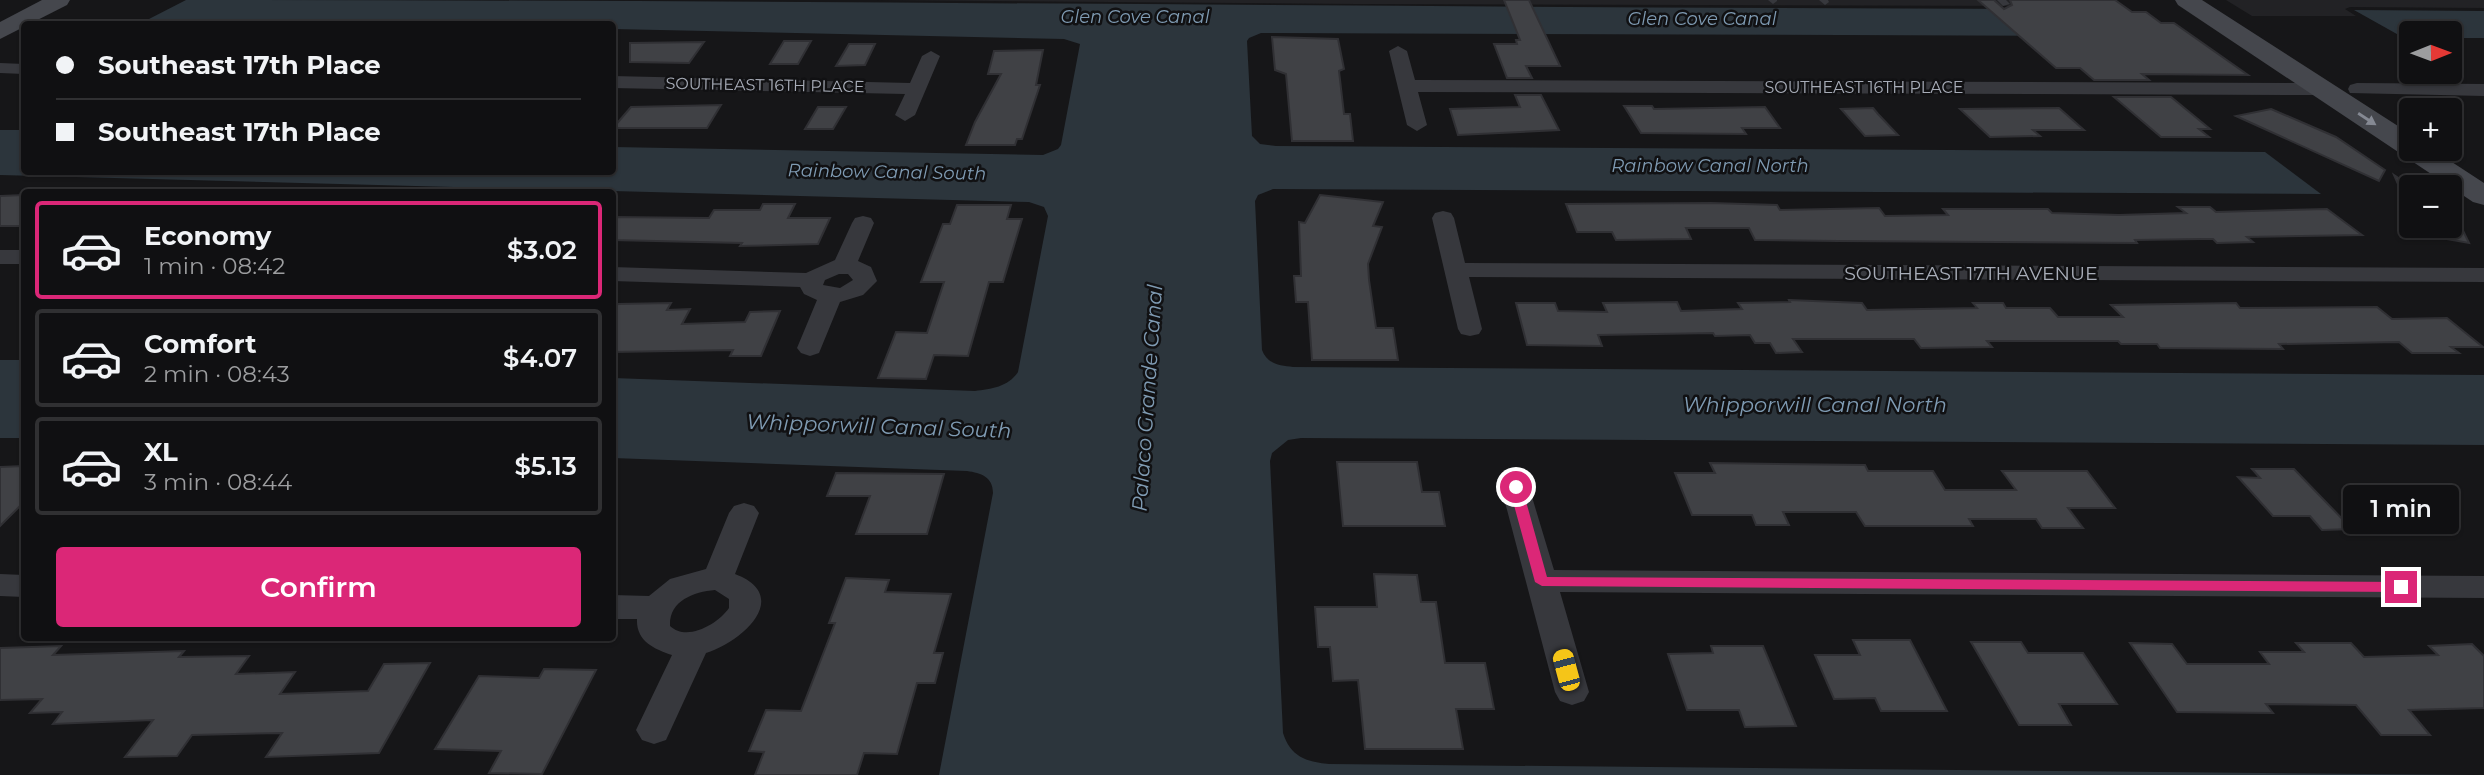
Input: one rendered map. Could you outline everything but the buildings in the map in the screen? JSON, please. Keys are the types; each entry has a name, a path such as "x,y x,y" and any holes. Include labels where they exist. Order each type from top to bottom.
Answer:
{"street":[{"path":"0,16 29,0"},
{"path":"0,32 59,0"},
{"path":"2186,0 2399,139"},
{"path":"2216,0 2399,116"},
{"path":"1398,51 1417,125"},
{"path":"905,116 931,56"},
{"path":"0,68 21,69"},
{"name":"SOUTHEAST 16TH PLACE","path":"616,82 917,89"},
{"name":"SOUTHEAST 16TH PLACE","path":"1406,86 2322,89"},
{"path":"2322,89 2484,90"},
{"path":"2462,156 2484,170"},
{"path":"2432,161 2484,195"},
{"path":"1443,218 1458,270 1470,329"},
{"path":"810,348 828,269 844,266 863,223"},
{"path":"0,257 21,257"},
{"name":"SOUTHEAST 17TH AVENUE","path":"1458,270 2484,275"},
{"path":"616,274 822,288"},
{"path":"1516,487 1572,692"},
{"path":"717,579 744,513"},
{"path":"717,579 739,587 745,595 746,604 743,615 723,634 693,645 678,645 657,636 652,628 656,608 664,598 688,583 717,579"},
{"path":"1542,582 2484,587"},
{"path":"0,585 21,586"},
{"path":"616,607 656,608"},
{"path":"654,730 693,645"}],"shaded area":[{"path":"876,0 2026,0 2032,6 1357,4"},
{"path":"2226,0 2484,0 2484,8 2350,7 2345,9 2356,16 2252,16"}],"water":[{"path":"186,0 2072,9 2110,36 1261,33 1247,41 1252,136 1260,144 1276,146 2265,152 2321,194 1273,189 1258,195 1255,201 1264,355 1279,365 1293,367 2484,375 2484,445 1288,440 1272,453 1270,461 1283,733 1286,741 1300,756 1313,762 1329,764 2475,775 939,775 993,493 991,483 981,475 967,471 616,458 616,378 975,391 999,386 1018,372 1048,216 1044,207 1029,202 616,191 616,189 0,175 0,130 21,130 21,175 616,175 616,147 1043,155 1061,145 1080,44 1064,39 616,29 616,21 149,19"},
{"path":"2354,10 2484,11 2484,38 2462,38 2462,21 2399,21 2399,35"},
{"path":"0,360 21,360 21,438 0,438"}],"route":[{"path":"1516,487 1542,582 1812,581 2401,587"}],"water label":[{"name":"Glen Cove Canal","path":"1135,17"},
{"name":"Glen Cove Canal","path":"1702,19"},
{"name":"Rainbow Canal North","path":"1710,166"},
{"name":"Rainbow Canal South","path":"887,172"},
{"name":"Palaco Grande Canal","path":"1147,398"},
{"name":"Whipporwill Canal North","path":"1815,404"},
{"name":"Whipporwill Canal South","path":"879,426"}]}
